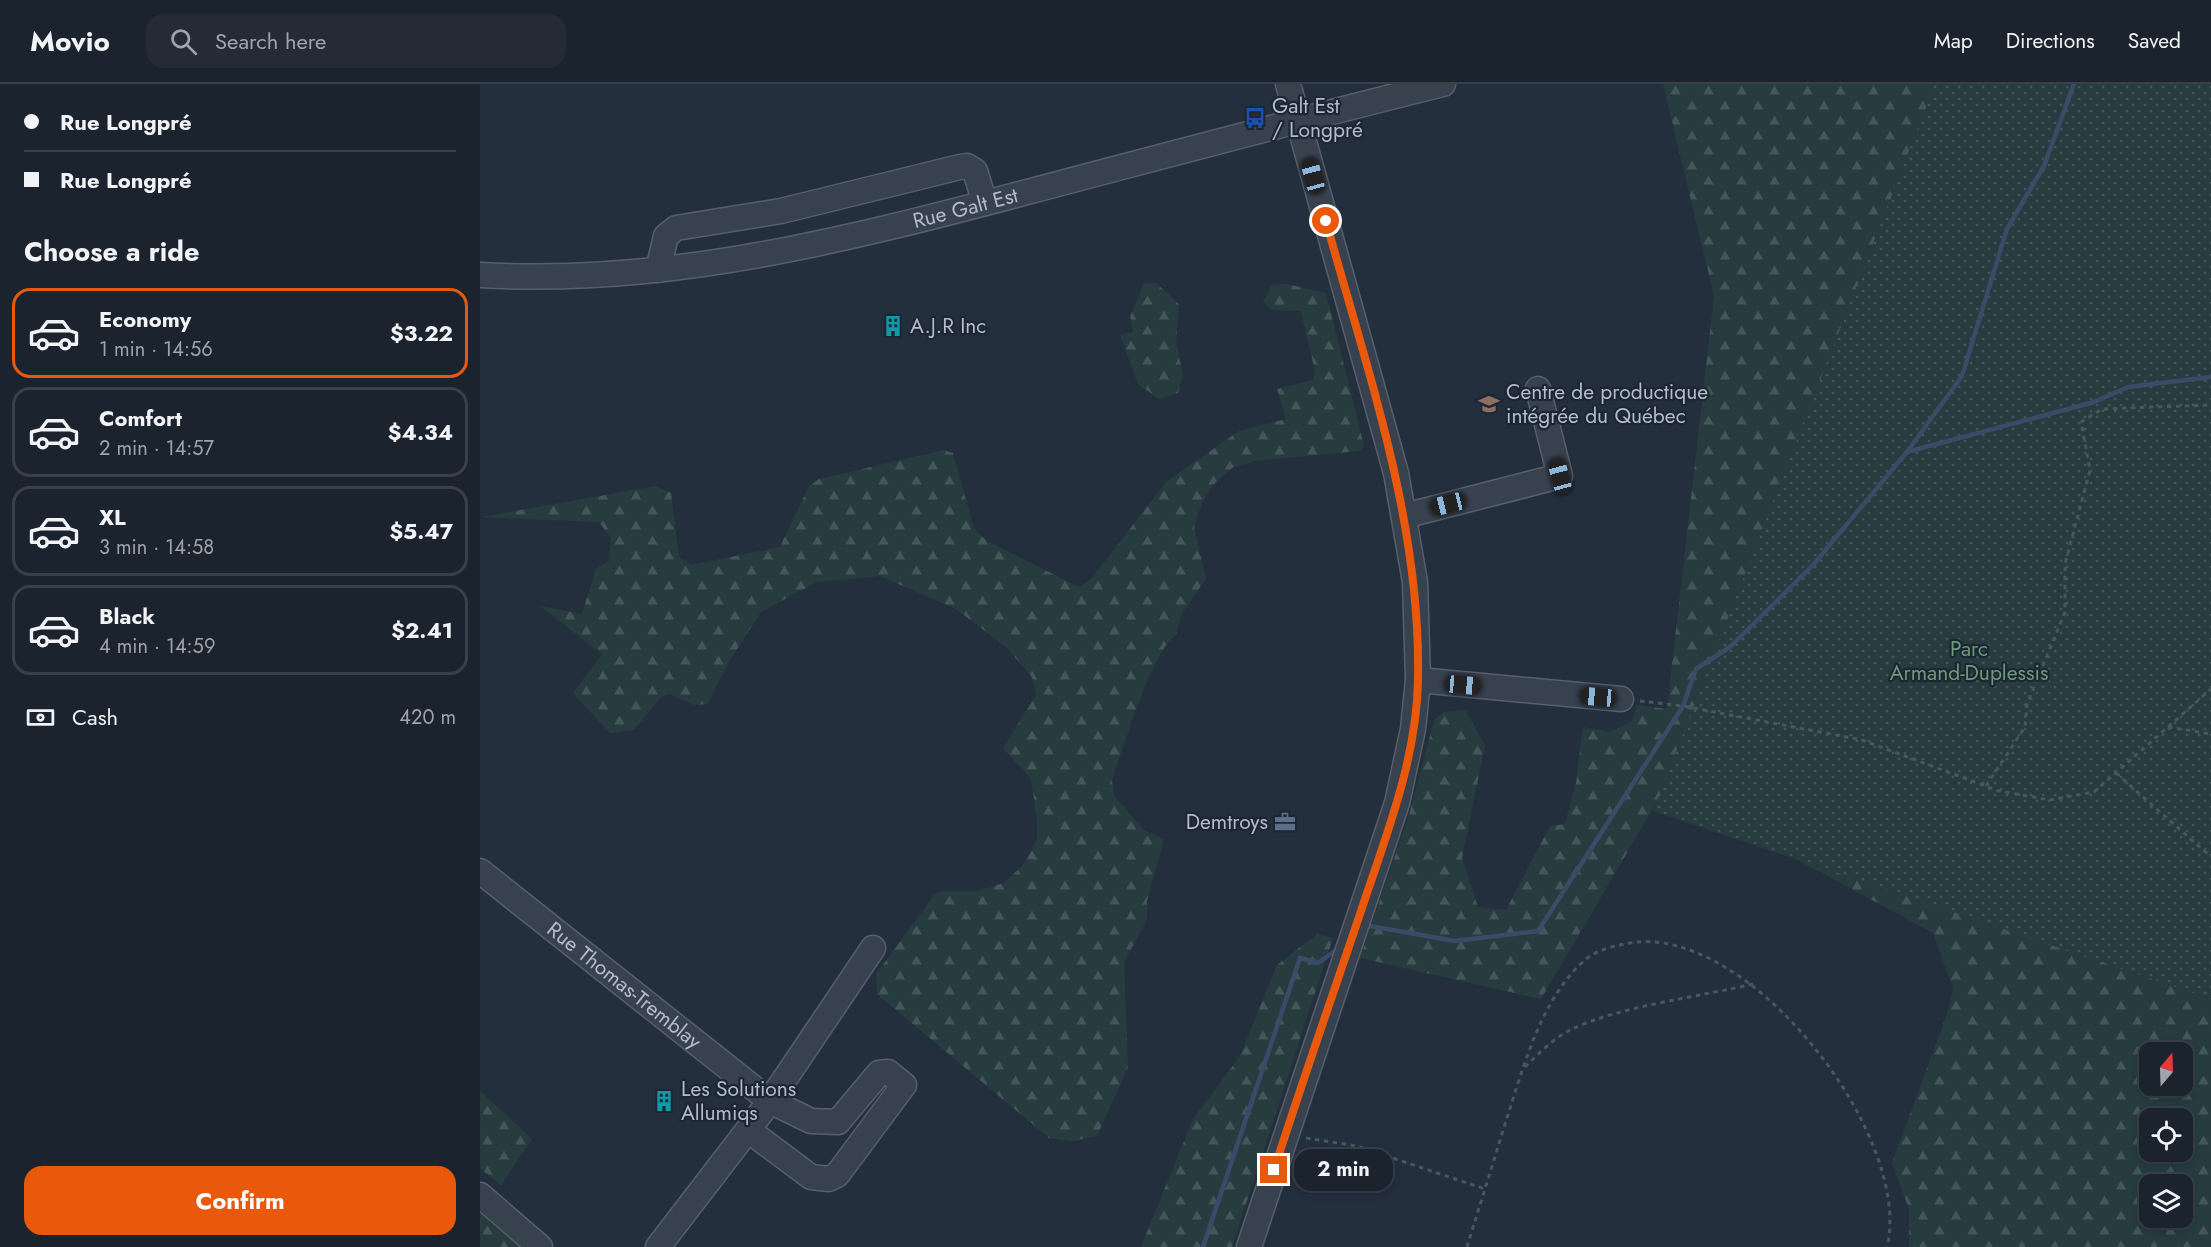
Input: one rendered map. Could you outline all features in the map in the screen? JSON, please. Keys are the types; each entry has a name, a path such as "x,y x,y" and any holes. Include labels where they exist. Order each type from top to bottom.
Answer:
{"street":[{"path":"1248,1247 1397,803 1413,729 1418,680 1415,582 1396,473 1288,84"},
{"name":"Rue Galt Est","path":"480,275 585,275 658,270 810,246 1443,84"},
{"path":"658,270 666,236 676,228 781,211 960,167 967,166 975,171 985,203"},
{"path":"1404,516 1560,476 1538,389"},
{"path":"1418,680 1621,699"},
{"name":"Rue Thomas-Tremblay","path":"480,871 770,1101 816,1123 838,1122 843,1119"},
{"path":"657,1247 770,1101 873,948"},
{"path":"748,1130 811,1176 822,1180 837,1175 903,1089 904,1085 883,1071 843,1119 866,1137"},
{"path":"480,1195 540,1247"}],"path":[{"path":"1986,786 2025,728 2027,704 2065,612 2065,564 2090,470 2081,422 2102,409 2211,405"},
{"path":"1621,699 1683,706 1862,740 1986,786 2050,800 2094,792 2211,688"},
{"path":"2168,727 2211,734"},
{"path":"2116,772 2211,857"},
{"path":"1467,1247 1523,1068 1558,990 1587,958 1608,946 1641,941 1667,942 1705,954 1753,984 1789,1018 1828,1066 1862,1121 1880,1164 1888,1202 1890,1236 1887,1247"},
{"path":"1523,1068 1546,1046 1572,1029 1615,1014 1753,984"},
{"path":"1286,1132 1324,1143 1357,1146 1485,1189"}],"green space":[{"name":"Parc Armand-Duplessis","path":"1663,84 2211,84 2211,1247 1909,1247 1909,1209 1892,1163 1948,1011 1953,988 1933,933 1665,788 1541,999 1360,958 1409,815 1434,720 1445,712 1465,710 1485,745 1462,858 1478,907 1506,910 1550,826 1565,824 1576,783 1583,727 1610,732 1632,721 1637,705 1667,709 1714,296"},
{"name":"Parc Armand-Duplessis","path":"1935,84 2211,84 2211,999 1653,811"},
{"path":"1144,283 1156,283 1179,304 1176,343 1183,374 1178,393 1159,399 1138,384 1120,335 1133,332 1130,317"},
{"path":"1287,284 1326,293 1364,446 1359,451 1255,461 1232,468 1212,486 1201,505 1194,527 1206,579 1182,613 1176,635 1157,660 1131,724 1112,780 1114,796 1144,830 1164,839 1147,901 1147,920 1124,962 1128,1067 1097,1136 1073,1141 1049,1138 877,994 876,974 936,893 975,891 1004,883 1023,865 1037,840 1037,820 1031,779 1003,748 1036,695 1032,677 1006,647 956,609 880,576 817,582 761,612 730,660 707,704 695,705 669,694 661,697 634,730 610,733 573,693 602,654 540,606 582,614 596,568 609,561 611,538 599,522 481,517 656,486 671,493 679,557 691,565 780,547 809,486 819,479 944,450 953,453 974,529 987,541 1079,587 1091,579 1166,482 1239,431 1286,419 1277,389 1313,380 1315,372 1301,311 1272,310 1263,302 1272,285"},
{"path":"1317,934 1333,938 1232,1247 1141,1247 1193,1119 1240,1056 1277,965"},
{"path":"480,1091 532,1139 501,1185 480,1168"},
{"path":"480,1209 525,1247 480,1247"}],"waterway":[{"path":"1365,930 1370,926 1455,941 1538,931 1683,706 1696,669 1730,647 1813,565 1907,452 1962,376 2007,229 2044,166 2074,84"},
{"path":"1907,452 2094,402 2128,387 2211,377"},
{"path":"1203,1247 1300,958 1318,963 1339,948"}],"place":[{"name":"Galt Est / Longpré","path":"1255,118"},
{"name":"A.J.R Inc","path":"893,326"},
{"name":"Centre de productique intégrée du Québec","path":"1489,404"},
{"name":"Demtroys","path":"1285,822"},
{"name":"Les Solutions Allumiqs","path":"664,1101"}],"route":[{"path":"1274,1170 1397,803 1413,729 1418,680 1415,582 1396,473 1326,221"}]}
